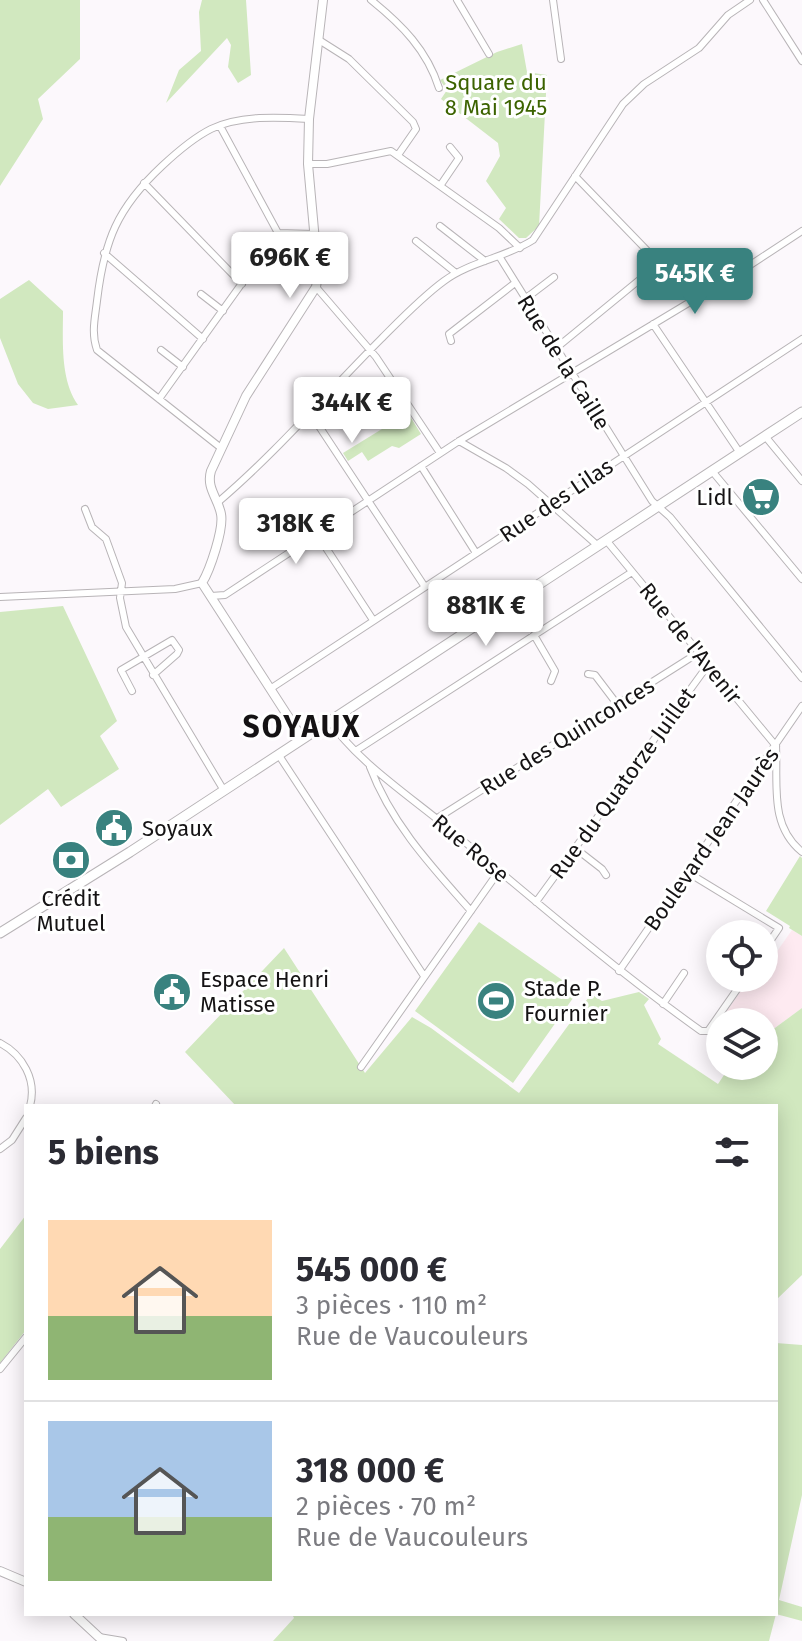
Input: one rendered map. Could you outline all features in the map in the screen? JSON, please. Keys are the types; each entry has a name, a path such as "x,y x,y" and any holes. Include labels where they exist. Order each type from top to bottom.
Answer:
{"main road":[{"path":"0,933 802,412"}],"street":[{"path":"0,597 175,589 202,583 208,573 221,521 209,481 221,448 259,372 316,287 318,274 308,164 309,119 323,0"},
{"path":"371,0 405,28 436,76 439,88"},
{"path":"457,0 489,54"},
{"path":"553,0 561,59"},
{"path":"217,503 443,281 533,240 623,104 644,84 699,48 728,15 750,0"},
{"path":"763,0 802,61"},
{"path":"319,40 349,59 413,122 416,129 398,155"},
{"path":"221,448 97,350 93,336 104,253 129,200 186,145 220,126 247,120 309,119"},
{"path":"220,126 278,233"},
{"path":"440,186 459,158 450,147"},
{"path":"308,164 327,164 386,151 398,155 515,241 520,248"},
{"path":"575,176 694,299"},
{"path":"144,183 242,284"},
{"path":"440,226 485,261"},
{"path":"211,596 225,595 459,441 802,231"},
{"path":"278,233 314,234"},
{"path":"159,399 278,233"},
{"path":"240,239 262,255"},
{"path":"416,241 456,273"},
{"path":"104,253 203,339"},
{"name":"Rue de la Caille","path":"499,256 652,501 802,678"},
{"path":"555,349 660,263"},
{"path":"525,299 554,277"},
{"path":"451,341 449,334 515,283"},
{"path":"316,287 370,350 440,453"},
{"path":"201,294 223,311"},
{"path":"653,324 740,453"},
{"name":"Rue des Lilas","path":"270,689 802,339"},
{"path":"161,350 183,367"},
{"path":"309,411 425,587"},
{"path":"765,436 802,481"},
{"name":"Rue de l'Avenir","path":"459,441 506,468 602,543 632,572 776,746"},
{"path":"421,466 476,553"},
{"path":"712,471 802,579"},
{"path":"85,509 92,527 106,539 122,583 126,627 223,789"},
{"path":"317,534 373,620"},
{"path":"357,750 632,572"},
{"path":"202,583 302,738"},
{"path":"534,635 555,671 551,681"},
{"path":"132,691 121,670 172,640 179,650 153,675"},
{"name":"Rue des Quinconces","path":"436,819 698,653"},
{"name":"Rue du Quatorze Juillet","path":"536,902 708,665"},
{"path":"588,674 595,675 617,704"},
{"name":"Boulevard Jean Jaurès","path":"619,971 802,706"},
{"name":"Rue Rose","path":"329,720 370,767 663,1004 705,1032 735,992"},
{"path":"776,746 779,817 785,834 802,852"},
{"path":"278,754 424,976"},
{"path":"370,767 392,815 471,911"},
{"path":"575,848 606,875"},
{"path":"361,1067 499,871"},
{"path":"687,872 766,920"},
{"path":"663,1004 684,973"},
{"path":"0,1043 12,1049 28,1072 30,1104"},
{"path":"0,1149 12,1140 24,1121"},
{"path":"0,1369 24,1339"},
{"path":"0,1571 24,1581"},
{"path":"76,1616 101,1639 123,1641"}],"shaded area":[{"path":"792,930 802,936 802,1008 778,1026 778,1008 729,1008 740,992 778,992 778,950"}],"green space":[{"path":"0,0 80,0 80,59 38,99 43,119 0,186"},
{"path":"202,0 246,0 251,75 238,83 228,67 231,45 227,38 166,103 179,70 201,51 199,12"},
{"name":"Square du 8 Mai 1945","path":"522,44 527,72 547,75 539,226 526,238 519,238 499,219 506,208 486,181 500,156 498,143 441,99 447,90 440,80 497,52"},
{"path":"29,280 63,311 65,372 78,405 48,409 33,403 18,384 0,338 0,299"},
{"path":"408,413 421,434 399,448 392,446 368,461 362,452 348,461 343,453"},
{"path":"63,606 117,721 100,736 119,769 61,807 48,789 0,825 0,612"},
{"path":"800,856 802,858 802,936 766,911"},
{"name":"Stade P. Fournier","path":"479,922 578,991 513,1083 415,1011"},
{"path":"284,948 365,1073 412,1017 519,1093 591,994 602,1001 639,992 649,999 644,1005 661,1039 658,1044 706,1076 706,1080 718,1084 721,1080 778,1080 778,1026 802,1008 802,1275 778,1298 778,1104 234,1104 185,1052"},
{"path":"24,1218 24,1333 0,1363 0,1249"},
{"path":"778,1343 802,1345 802,1495 779,1600 802,1607 802,1621 778,1615"},
{"path":"775,1616 769,1641 273,1641 294,1618"}],"place":[{"name":"Lidl","path":"761,497"},
{"name":"Soyaux","path":"114,828"},
{"name":"Crédit Mutuel","path":"71,860"},
{"name":"Espace Henri Matisse","path":"172,992"},
{"name":"Stade P. Fournier","path":"496,1001"}],"district":[{"name":"SOYAUX","path":"302,727"}]}
